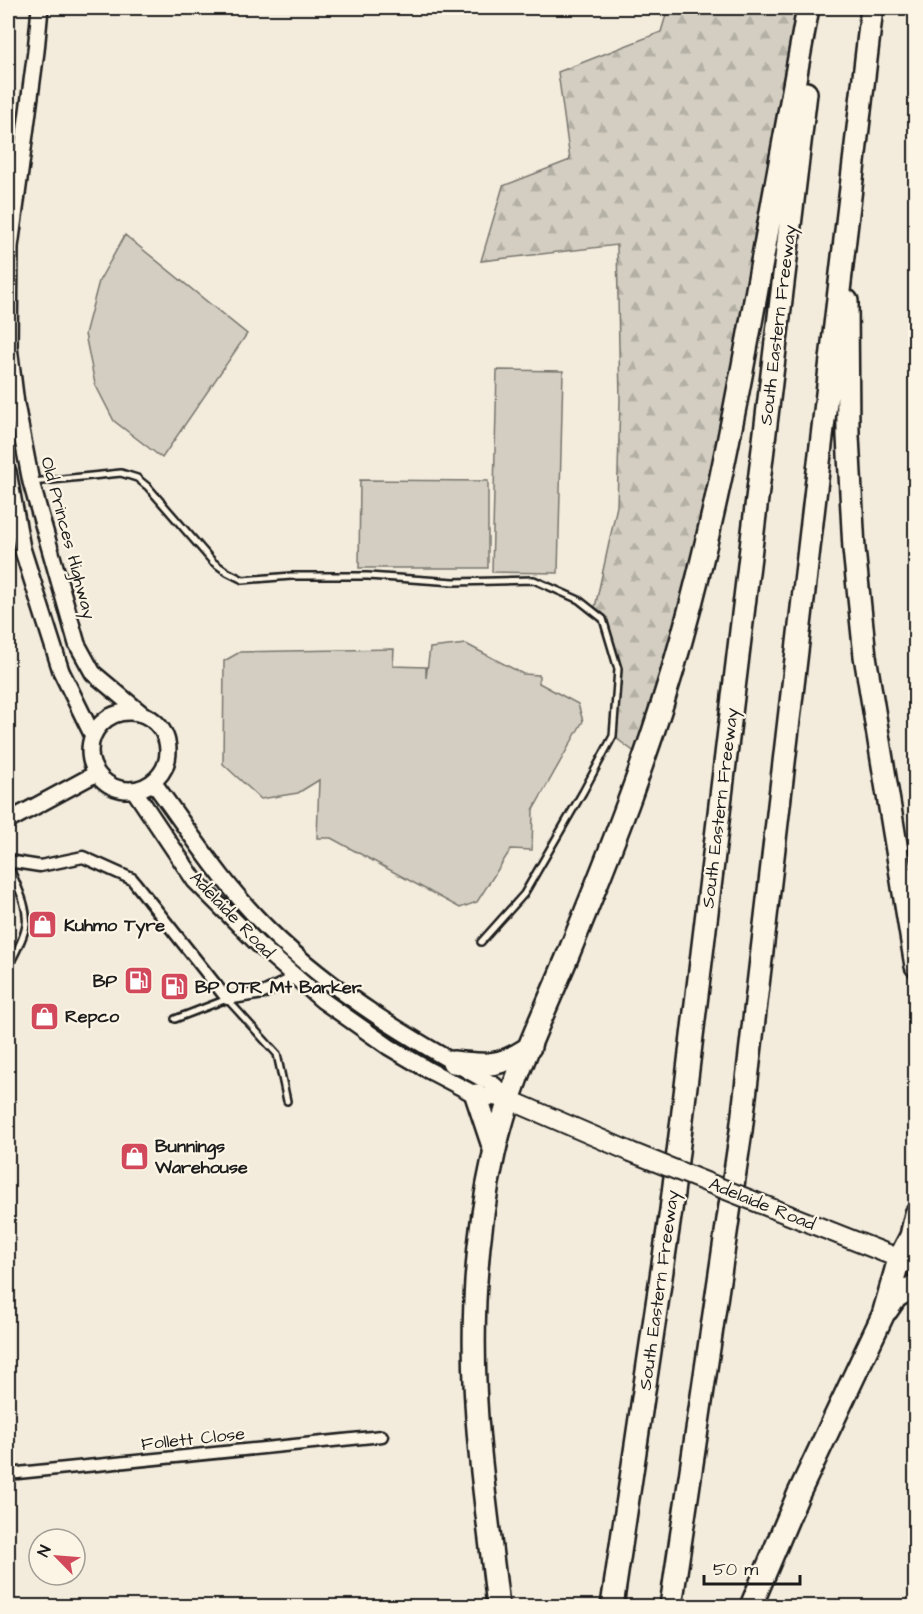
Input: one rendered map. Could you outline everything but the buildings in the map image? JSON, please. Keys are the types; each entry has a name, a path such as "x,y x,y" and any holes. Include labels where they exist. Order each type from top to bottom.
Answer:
{"highway":[{"path":"498,1606 479,1441 475,1327 478,1258 494,1149 530,1047 631,794 664,699 682,638 733,420 808,8"},
{"name":"South Eastern Freeway","path":"612,1606 671,1210 816,8"},
{"path":"671,1606 741,1131 872,8"},
{"path":"845,229 849,358 848,436 854,549 865,656 915,966"},
{"path":"453,1062 485,1066 498,1064 530,1047"},
{"path":"476,1095 494,1149"},
{"path":"751,1606 798,1495 907,1262 915,1214"},
{"path":"883,1315 896,1297 915,1285"}],"main road":[{"name":"Old Princes Highway","path":"40,8 9,247 8,351 31,482 77,644 93,673 142,714"},
{"path":"8,472 22,548 61,671 93,736"},
{"path":"119,713 142,714 161,728 168,750 166,762 161,773 153,782 134,790 113,787 97,773 91,755 93,736 108,718 119,713"},
{"path":"8,821 97,773"},
{"name":"Adelaide Road","path":"153,782 225,881 268,930 382,1020 494,1085 510,1100"},
{"name":"Adelaide Road","path":"134,790 195,881 259,945 334,1010 389,1047 476,1095 510,1100 631,1152 907,1262"}],"street":[{"path":"8,862 40,866 83,856 132,879 227,999 263,993 296,977"},
{"name":"Follett Close","path":"8,1474 382,1437"}],"lane":[{"path":"31,482 121,473 137,478 148,487 213,562 243,580 291,576 368,576 454,582 534,580 579,600 603,619 618,669 613,736 584,792 524,894 481,942"},
{"path":"8,862 23,903 26,926 8,968"},
{"path":"175,1020 227,999 277,1054 287,1101"}],"green space":[{"path":"668,8 808,8 733,420 644,759 613,736 618,669 603,619 594,612 617,506 620,400 617,245 481,261 503,186 570,160 558,72 661,32"},
{"path":"125,235 247,334 162,458 114,421 95,384 85,334 99,281"},
{"path":"497,370 563,371 558,573 492,572"},
{"path":"360,480 488,481 488,568 359,568"},
{"path":"466,644 523,674 539,675 539,683 578,704 583,721 533,810 532,850 511,849 477,902 460,908 331,838 317,838 319,780 298,793 261,799 223,764 224,661 240,652 394,649 393,666 426,667 426,678 430,648"}],"place":[{"name":"Kuhmo Tyre","path":"43,925"},
{"name":"BP","path":"138,981"},
{"name":"BP OTR Mt Barker","path":"174,987"},
{"name":"Repco","path":"44,1016"},
{"name":"Bunnings Warehouse","path":"134,1156"}]}
